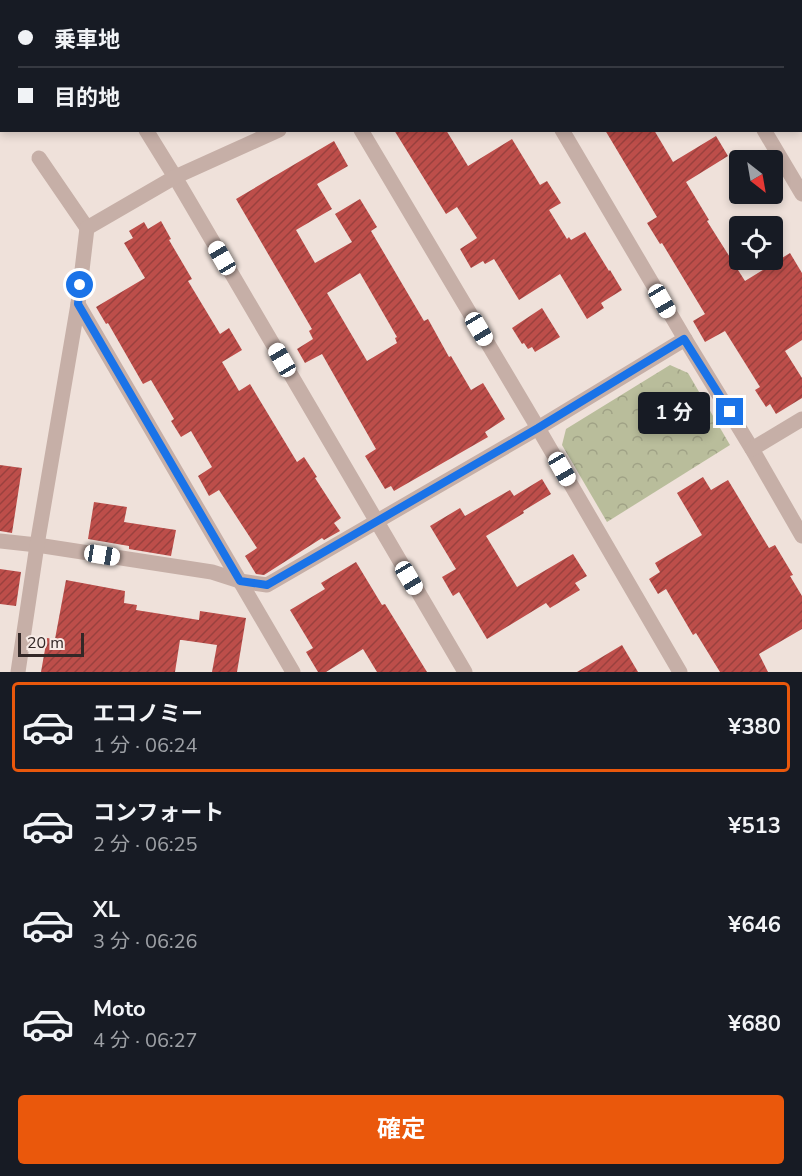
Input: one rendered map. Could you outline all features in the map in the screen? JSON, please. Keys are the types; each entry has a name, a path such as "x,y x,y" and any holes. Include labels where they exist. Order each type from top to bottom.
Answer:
{"street":[{"path":"147,132 465,672"},
{"path":"87,228 175,177 275,132"},
{"path":"362,132 680,672"},
{"path":"563,132 802,536"},
{"path":"765,132 802,194"},
{"path":"18,672 78,304 87,228 39,158"},
{"path":"78,304 293,672"},
{"path":"0,541 212,572 240,581 267,585 538,428 684,339"},
{"path":"752,449 802,419"}],"green space":[{"path":"670,365 688,373 730,445 607,522 562,445 566,429"}],"building":[{"path":"395,132 447,132 468,166 512,139 540,185 547,181 561,203 549,210 567,239 569,237 571,240 585,232 622,290 601,303 604,308 587,319 560,274 519,300 494,259 485,264 483,261 471,268 460,249 477,238 457,207 446,214"},
{"path":"606,132 655,132 673,162 716,136 728,156 686,182 729,256 729,270 738,270 745,281 763,270 783,270 783,257 790,253 802,273 802,340 785,351 802,378 802,398 776,414 770,404 766,407 755,390 760,387 725,331 705,342 693,321 705,314 662,243 660,244 647,223 657,217"},
{"path":"334,141 348,166 317,184 332,209 296,230 315,263 352,242 335,214 360,199 377,227 371,231 424,321 428,319 471,390 483,383 505,419 485,432 488,437 394,491 391,486 385,489 365,456 376,449 322,354 305,363 297,349 313,339 309,331 312,329 236,199","holes":["360,273 397,337 395,338 397,343 367,361 327,293"]},
{"path":"161,221 171,239 169,240 192,279 188,281 220,334 229,328 242,350 222,362 239,391 250,384 297,462 304,457 341,518 334,523 340,531 324,540 322,538 264,575 256,574 245,556 257,548 219,490 209,496 198,476 212,467 191,431 181,437 171,421 174,419 151,380 143,384 108,323 106,324 96,307 145,278 124,243 133,238 129,231 144,222 148,229"},
{"path":"542,308 560,337 535,352 532,347 528,349 524,343 522,344 512,328"},
{"path":"0,465 22,468 12,533 0,531"},
{"path":"703,477 711,490 728,480 769,548 775,545 793,575 790,576 802,596 802,629 759,654 768,672 720,672 696,633 693,635 666,589 658,594 649,579 660,572 655,563 702,535 677,493"},
{"path":"542,479 551,494 486,536 517,587 573,554 587,576 575,583 580,590 550,608 546,603 487,639 459,592 453,596 442,577 456,569 430,526 460,508 465,516 510,490 514,496"},
{"path":"94,502 127,507 124,522 176,530 171,556 88,539"},
{"path":"356,562 427,672 377,672 363,649 326,672 318,672 306,652 313,648 290,610 325,589 321,583"},
{"path":"0,569 21,572 16,606 0,604"},
{"path":"66,580 125,591 124,603 137,605 136,610 199,620 200,611 246,618 237,672 212,672 217,645 180,640 175,672 41,672 47,638 55,639"},
{"path":"622,645 638,672 577,672"}],"route":[{"path":"80,285 78,304 240,581 267,585 538,428 684,339 730,412"}]}
